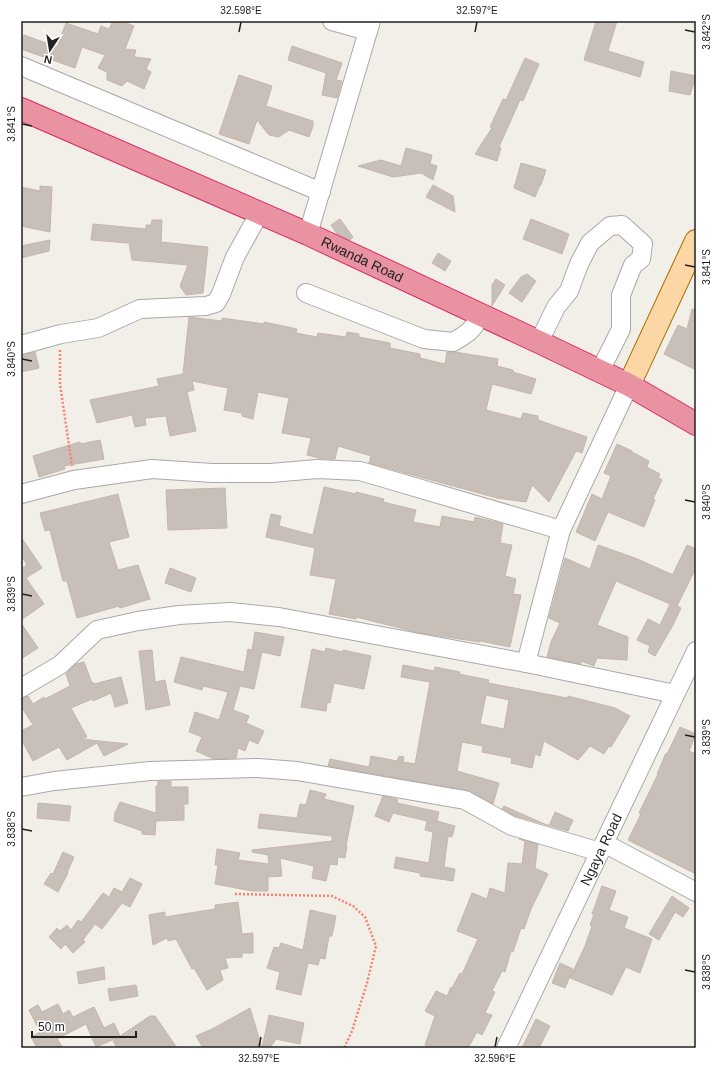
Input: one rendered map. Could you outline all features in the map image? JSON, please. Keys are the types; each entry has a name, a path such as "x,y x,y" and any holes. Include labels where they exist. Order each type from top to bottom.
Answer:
{"highway":[{"name":"Rwanda Road","path":"21,108 260,212 480,314 629,385 696,424"}],"main road":[{"path":"629,385 696,241"}],"street":[{"path":"308,234 369,26 332,21"},
{"path":"21,66 321,192"},
{"path":"21,345 60,334 98,328 140,309 206,306 216,303 235,258 260,212"},
{"path":"538,342 556,307 569,291 579,264 590,243 610,226 622,225 643,244 641,259 633,265 621,295 621,329 600,371"},
{"path":"306,293 424,339 453,342 472,330 476,325 480,314"},
{"path":"526,663 561,530 629,385"},
{"path":"21,494 74,480 152,469 212,473 272,473 317,469 360,472 561,530"},
{"path":"21,688 60,665 97,630 138,621 179,615 230,612 279,617 526,663 675,694"},
{"name":"Ngaya Road","path":"506,1048 696,651"},
{"path":"21,787 54,781 150,771 258,768 297,771 466,800 512,826 602,848 696,892"}],"path":[{"path":"60,334 60,384 74,480"},
{"path":"235,894 332,896 353,906 365,917 376,946 367,983 354,1024 344,1048"}],"building":[{"path":"113,21 121,21 134,26 125,49 136,50 134,57 151,59 146,69 151,72 144,89 127,81 122,86 107,80 107,72 98,68 105,55 82,47 75,68 21,49 21,42 24,35 57,47 66,23 98,34 101,26 109,29"},
{"path":"596,21 617,21 608,51 644,62 640,77 584,60"},
{"path":"292,46 342,63 336,80 342,81 337,98 322,95 326,73 288,60"},
{"path":"525,58 539,64 523,101 520,100 499,147 501,148 497,161 475,154 492,128 490,127 503,99 506,100"},
{"path":"671,71 696,76 690,95 669,91"},
{"path":"239,75 272,86 266,106 313,121 313,126 309,137 289,130 279,137 269,135 257,120 249,144 219,134"},
{"path":"406,148 432,155 430,164 437,166 433,180 421,173 393,177 358,166 381,160 401,166"},
{"path":"521,163 546,170 535,197 514,188"},
{"path":"433,185 453,196 455,212 426,197"},
{"path":"40,186 52,187 50,232 21,226 21,187 40,191"},
{"path":"340,219 353,237 350,240 337,234 331,225"},
{"path":"531,219 569,234 562,254 523,239"},
{"path":"152,220 162,220 161,242 208,247 203,293 186,295 180,286 188,265 132,260 129,243 91,240 93,224 146,229 146,225 151,225"},
{"path":"50,240 49,251 21,258 21,246"},
{"path":"438,253 451,261 445,271 432,263"},
{"path":"527,274 536,281 522,302 509,293 521,277"},
{"path":"496,279 505,285 492,306 492,285"},
{"path":"692,309 696,310 696,370 664,354 678,325 687,329"},
{"path":"189,317 222,321 222,318 264,324 264,322 297,329 296,333 317,337 318,333 346,337 347,332 359,334 359,337 390,343 390,348 420,354 420,358 445,364 447,352 498,359 497,366 513,370 513,372 536,379 531,394 492,384 486,410 521,419 523,413 538,416 538,420 587,437 582,453 576,451 549,502 532,485 526,502 497,498 369,463 371,456 338,446 335,459 323,459 307,455 311,438 282,433 289,398 258,392 253,419 242,416 242,413 224,410 228,388 192,381 194,390 187,392 196,431 170,436 166,416 145,418 146,425 135,427 132,415 97,423 90,400 159,386 157,379 183,374"},
{"path":"35,352 39,368 21,372 21,355"},
{"path":"100,440 104,459 64,466 65,469 39,477 33,456 80,442 81,444"},
{"path":"617,444 649,461 647,467 660,474 658,477 662,480 653,499 655,500 644,527 608,512 595,541 576,532 592,494 602,499 611,476 604,473"},
{"path":"324,487 356,494 356,492 384,499 383,502 416,510 413,522 440,527 442,516 474,522 475,517 503,524 500,543 512,545 505,576 516,579 513,594 521,595 510,647 480,641 420,633 356,617 356,619 329,614 336,579 310,575 315,548 266,537 271,514 281,516 279,526 313,535"},
{"path":"225,488 227,528 168,530 166,490"},
{"path":"118,494 129,537 109,542 118,570 138,565 150,599 77,618 67,581 63,581 50,530 45,531 40,513"},
{"path":"21,537 42,568 26,578 44,604 21,620 21,569 27,565 21,555"},
{"path":"598,545 635,558 671,574 673,574 687,545 696,549 696,568 677,606 681,608 655,656 648,652 650,646 637,640 648,619 660,625 670,604 616,581 597,625 628,637 627,660 597,658 594,666 581,661 581,664 547,657 551,642 560,623 549,618 565,558 590,569"},
{"path":"170,568 196,578 191,592 165,583"},
{"path":"21,623 38,648 21,659"},
{"path":"255,632 284,637 280,656 262,652 254,689 240,686 233,710 249,716 246,723 264,731 258,744 249,740 245,751 238,748 236,758 214,759 196,751 202,737 189,732 195,712 219,720 228,692 203,686 202,690 174,682 181,657 244,672 248,649 252,650"},
{"path":"326,648 371,656 364,689 334,683 330,703 327,702 326,711 301,707 312,649 325,652"},
{"path":"152,650 155,682 165,680 170,705 146,710 139,651"},
{"path":"84,662 92,683 93,682 94,684 121,677 128,703 115,707 111,693 71,708 87,737 81,739 128,744 104,756 97,743 67,760 59,747 33,761 21,739 21,731 33,725 21,706 21,698 28,696 33,704 44,697 45,699 70,686 66,674 76,664"},
{"path":"403,665 434,671 435,667 489,680 488,683 567,698 568,696 615,708 630,716 611,747 609,746 604,754 590,746 578,760 544,741 540,756 535,754 532,768 511,763 512,758 482,752 483,746 462,742 457,771 499,783 493,804 467,790 328,766 330,759 369,767 371,756 397,761 399,756 404,757 403,762 415,764 430,682 401,677","holes":["486,695 509,700 504,729 480,724"]},
{"path":"680,727 696,734 689,751 696,754 696,874 628,840 641,814 639,813 658,774 666,753 667,754"},
{"path":"158,781 171,781 171,787 188,787 188,804 184,804 184,820 156,821 155,835 142,834 142,831 114,821 114,815 120,802 156,813 156,786 158,786"},
{"path":"310,790 326,794 324,799 354,806 345,858 338,857 337,865 330,864 326,881 312,878 314,866 280,858 282,876 268,877 268,891 252,891 215,884 218,865 215,865 217,849 240,853 238,860 269,864 268,855 252,852 252,850 332,841 332,836 258,828 260,814 297,818 300,804 306,805"},
{"path":"383,796 398,800 397,803 439,812 437,821 455,826 452,837 448,836 444,867 455,869 453,881 420,876 420,873 394,868 396,857 429,863 433,832 425,830 427,821 393,813 389,822 375,816"},
{"path":"38,803 71,806 69,821 37,818"},
{"path":"504,806 546,825 516,816 502,809"},
{"path":"555,812 573,820 568,831 549,826"},
{"path":"519,839 538,844 535,868 548,874 531,909 524,929 521,928 513,952 511,951 505,972 502,971 492,991 495,992 485,1013 492,1015 482,1035 477,1032 468,1048 433,1048 425,1045 435,1016 425,1011 436,991 447,996 460,973 462,974 478,939 457,931 472,893 487,899 490,888 505,893 508,863 522,864 525,841"},
{"path":"63,852 74,857 58,892 44,884 51,873 53,874"},
{"path":"130,878 142,884 130,907 122,903 102,929 95,924 83,940 85,942 73,953 65,944 61,949 49,937 57,928 60,931 67,925 71,930 78,920 81,922 103,893 109,897 114,888 122,892"},
{"path":"602,886 616,891 609,910 628,917 624,928 652,939 640,973 626,967 612,995 570,978 585,946 592,926 590,925 594,914 592,914"},
{"path":"672,896 689,908 683,917 675,912 659,940 649,934"},
{"path":"238,902 242,934 253,933 253,953 242,953 242,957 225,958 228,968 220,970 223,980 207,990 194,968 192,969 176,939 168,941 167,938 153,945 149,915 165,912 165,917 215,909 215,905"},
{"path":"310,910 336,916 332,936 329,936 325,959 320,958 318,965 308,963 301,995 276,989 280,972 267,968 274,947 279,948 281,943 303,950"},
{"path":"560,963 573,969 565,988 552,983"},
{"path":"104,967 105,979 79,984 77,972"},
{"path":"136,985 138,996 110,1001 108,989"},
{"path":"58,1004 63,1014 69,1010 73,1017 94,1007 104,1028 114,1023 120,1036 150,1016 155,1016 177,1048 117,1048 113,1041 119,1037 96,1047 86,1024 57,1039 63,1048 37,1048 31,1037 40,1032 29,1010 38,1005 42,1012"},
{"path":"250,1008 262,1048 203,1048 196,1036"},
{"path":"269,1015 304,1023 300,1044 276,1039 270,1048 262,1048"},
{"path":"536,1019 550,1026 539,1048 522,1048"}]}
